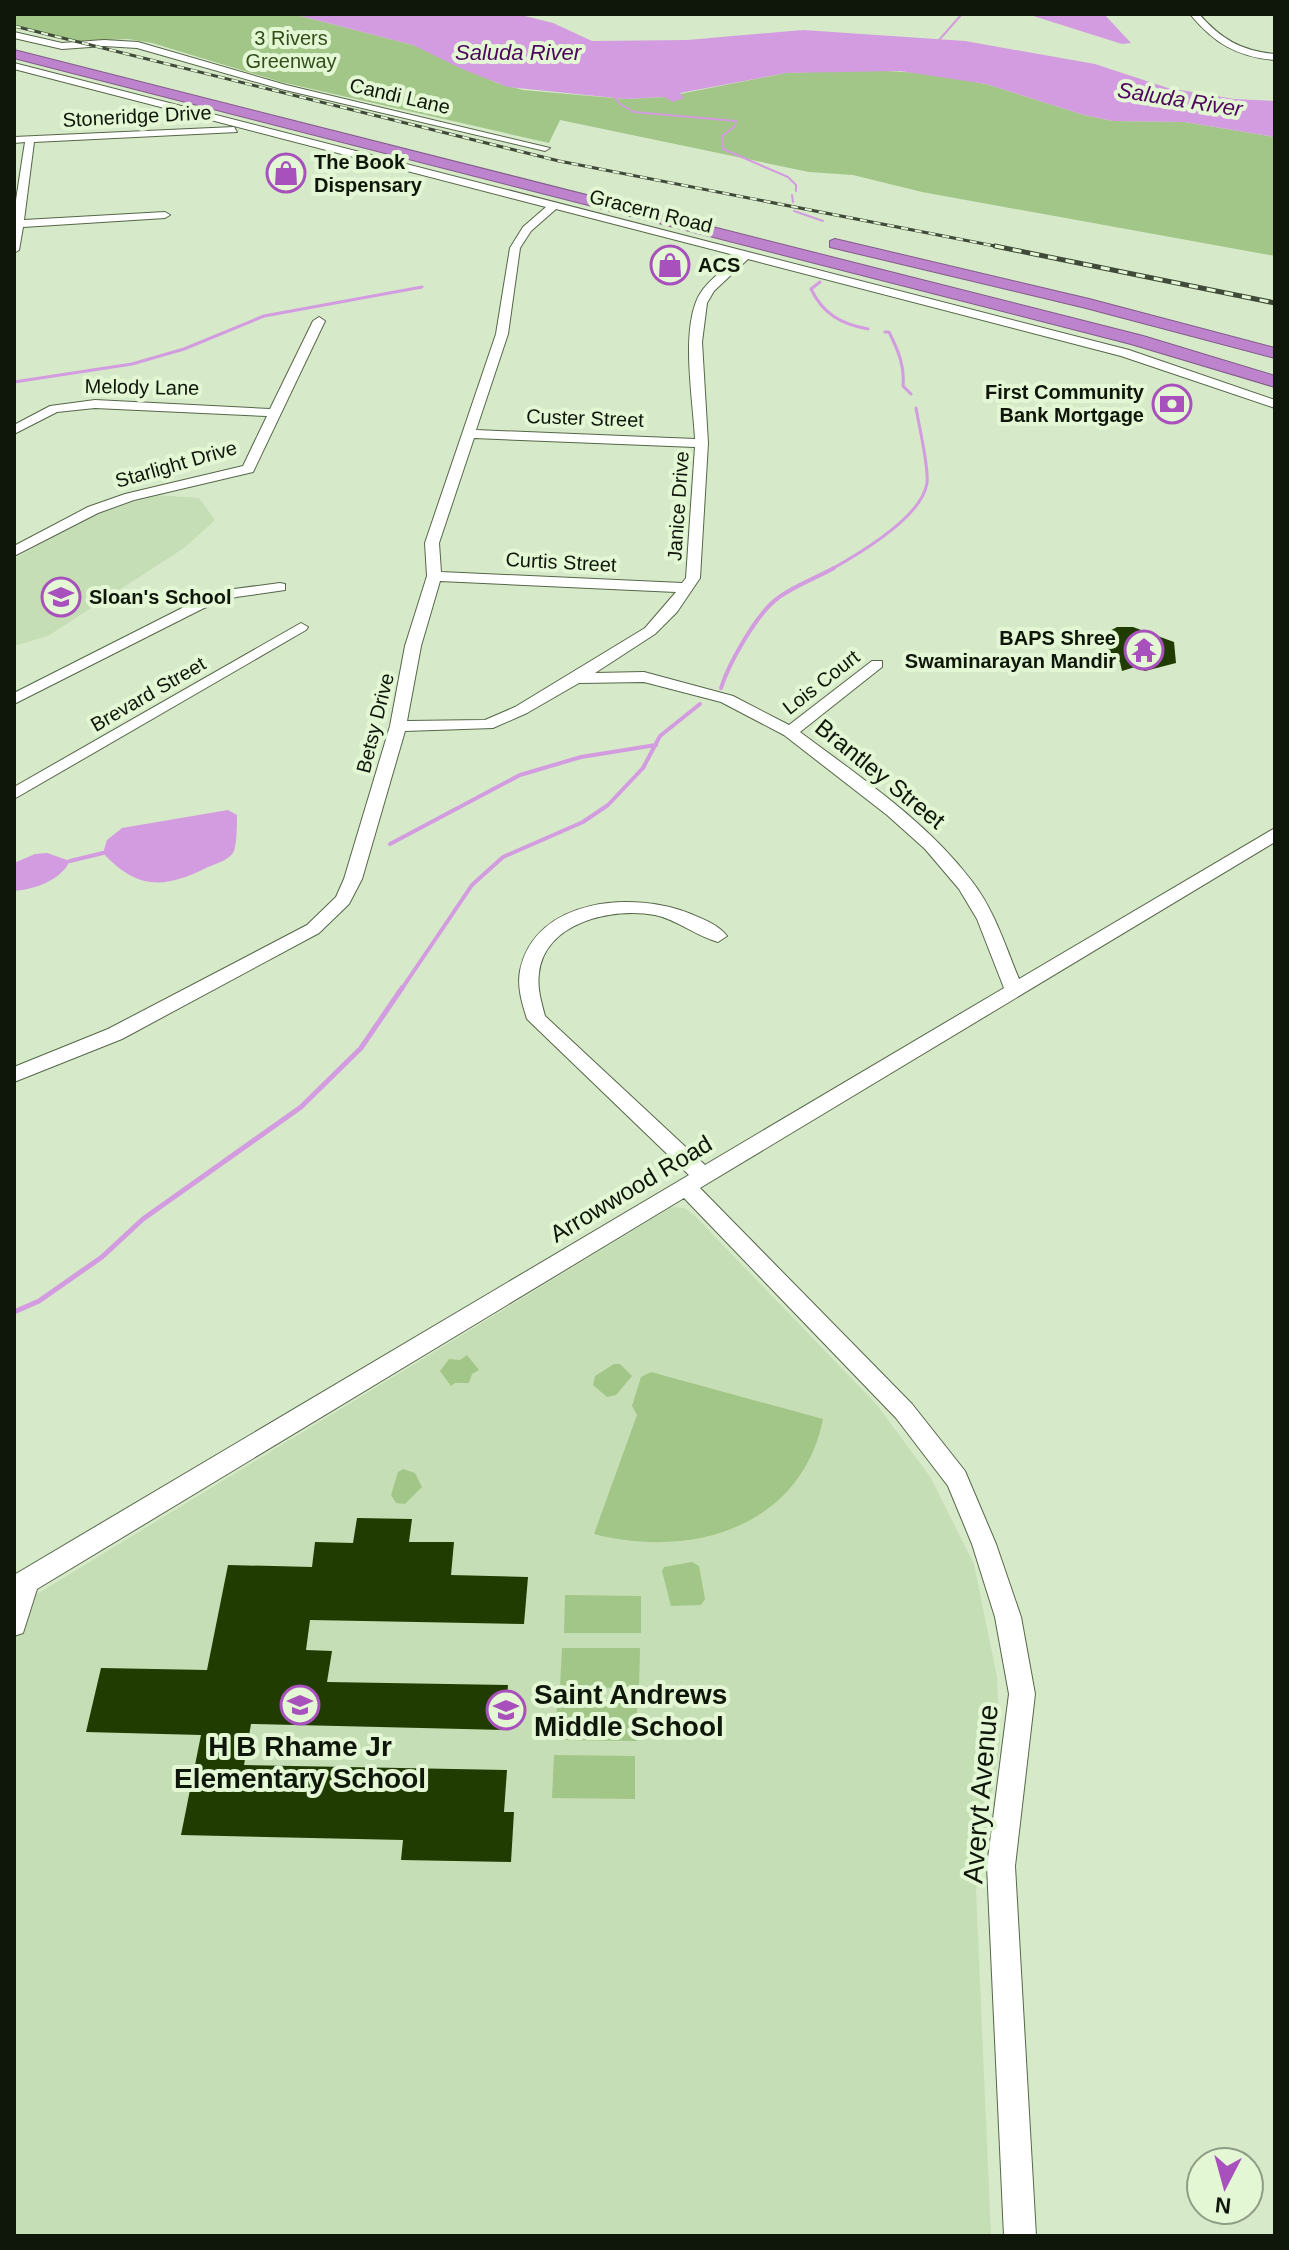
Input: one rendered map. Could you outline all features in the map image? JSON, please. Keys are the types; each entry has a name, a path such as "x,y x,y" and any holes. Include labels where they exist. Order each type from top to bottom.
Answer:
{"highway":[{"path":"14,44 1051,303 1275,366"},
{"path":"14,54 1137,340 1275,382"},
{"path":"604,192 743,222"},
{"path":"819,240 1275,352"},
{"path":"1137,340 1275,391"}],"street":[{"path":"1194,14 1225,46 1249,54 1275,57"},
{"name":"Candi Lane","path":"14,35 62,46 111,42 138,45 284,87 545,148"},
{"name":"Gracern Road","path":"14,66 1125,353 1275,404"},
{"name":"Stoneridge Drive","path":"14,140 262,129"},
{"path":"14,250 30,139"},
{"name":"Betsy Drive","path":"14,1075 115,1034 313,929 343,900 353,879 398,726 413,646 434,576 432,543 502,334 515,248 527,229 553,206"},
{"path":"16,224 165,215"},
{"name":"Janice Drive","path":"398,726 487,725 521,710 650,631 687,588 693,578 702,443 696,342 701,303 709,289 747,254"},
{"name":"Starlight Drive","path":"14,552 105,505 154,490 248,469 319,321"},
{"name":"Melody Lane","path":"14,430 54,409 95,404 275,413"},
{"name":"Custer Street","path":"467,434 702,443"},
{"name":"Curtis Street","path":"434,576 687,588"},
{"path":"14,699 199,605 234,593 280,587"},
{"name":"Brevard Street","path":"14,794 301,627"},
{"path":"623,650 644,677"},
{"name":"Lois Court","path":"790,732 877,664"},
{"name":"Brantley Street","path":"572,678 644,677 727,699 790,732 893,811 931,845 966,885 986,919 1014,990"},
{"name":"Arrowwood Road","path":"20,1586 1275,834"},
{"name":"Averyt Avenue","path":"718,936 666,911 638,907 597,911 563,924 546,939 531,959 526,981 528,1000 536,1019 694,1181 904,1411 957,1479 984,1544 1008,1617 1022,1694 1001,1866 1020,2236"},
{"path":"14,1624 20,1586"}],"shaded area":[{"name":"Sloan's School","path":"156,495 199,498 215,520 184,548 48,636 14,646 14,559 91,515"},
{"name":"Saint Andrews Middle School","path":"672,1207 684,1208 694,1215 877,1405 931,1478 974,1564 997,1677 1000,1743 976,1891 991,2236 14,2236 14,1608"}],"green space":[{"name":"3 Rivers Greenway","path":"14,14 293,14 413,45 497,83 523,90 625,99 665,97 786,73 867,70 923,73 986,84 1113,121 1185,122 1275,137 1275,256 922,192 853,175 809,172 560,120 549,143 281,82 152,43 128,39 77,41 14,25"},
{"path":"467,1355 479,1370 472,1374 469,1383 451,1386 440,1371 449,1359 460,1360"},
{"path":"614,1364 620,1364 632,1376 616,1395 607,1397 593,1385 595,1376"},
{"path":"651,1372 823,1419 811,1456 792,1486 766,1510 737,1527 703,1537 668,1542 631,1541 594,1534 637,1415 632,1406 641,1377"},
{"path":"403,1469 415,1473 422,1487 405,1504 396,1503 391,1495 398,1472"},
{"path":"692,1562 699,1566 705,1599 701,1605 671,1606 662,1571 664,1567"},
{"path":"565,1595 641,1596 641,1633 564,1633"},
{"path":"562,1648 640,1648 639,1688 560,1687"},
{"path":"557,1700 637,1700 637,1741 556,1740"},
{"path":"554,1755 635,1756 635,1799 552,1798"}],"water":[{"name":"Saluda River","path":"293,14 517,14 553,23 592,41 687,40 803,30 965,41 1095,64 1168,88 1234,99 1275,101 1275,137 1185,122 1113,121 986,84 900,71 786,73 680,93 684,98 673,102 664,97 625,99 508,87 413,45"},
{"path":"1027,14 1104,14 1131,43 1122,44"},
{"path":"228,810 237,815 234,851 227,859 193,874 165,882 152,882 128,874 103,853 107,840 122,828"},
{"path":"47,853 70,861 60,874 46,883 14,891 14,863 35,854"}],"building":[{"name":"BAPS Shree Swaminarayan Mandir","path":"1117,627 1133,627 1174,642 1176,663 1145,671 1135,667 1122,671 1120,662 1110,658 1106,633"},
{"name":"H B Rhame Jr Elementary School","path":"357,1518 412,1519 409,1542 454,1542 451,1575 528,1577 524,1624 310,1620 306,1650 332,1651 327,1682 508,1685 505,1730 251,1724 244,1765 507,1770 504,1812 514,1812 511,1862 401,1860 403,1840 181,1835 201,1735 86,1732 101,1668 207,1670 228,1565 312,1567 315,1542 353,1543"}],"waterway":[{"path":"939,40 962,14"},
{"path":"611,92 620,104 634,112 736,121 735,126 722,136 723,149 788,177 796,185 796,191"},
{"path":"792,195 793,202"},
{"path":"794,211 823,221"},
{"path":"820,282 811,289 827,311 841,321 868,329"},
{"path":"14,382 132,364 184,349 264,316 422,287"},
{"path":"885,332 889,332 902,365 903,386 911,394"},
{"path":"830,570 887,534 914,509 923,496 927,476 916,408"},
{"path":"721,688 745,639 770,605 791,590 834,568"},
{"path":"655,745 660,736 700,704"},
{"path":"390,844 520,775 581,757 655,745"},
{"path":"401,990 472,885 503,857 583,822 608,805 643,768 655,745"},
{"path":"70,861 103,853"},
{"path":"14,1312 39,1301 102,1257 143,1219 301,1107 361,1048 402,988"}],"railway":[{"path":"14,26 559,161 1001,247"},
{"path":"995,246 1001,247"},
{"path":"1001,247 1005,248"},
{"path":"1001,247 1275,303"}],"place":[{"name":"The Book Dispensary","path":"286,173"},
{"name":"ACS","path":"670,265"},
{"name":"First Community Bank Mortgage","path":"1172,404"},
{"name":"Sloan's School","path":"61,597"},
{"name":"BAPS Shree Swaminarayan Mandir","path":"1144,650"},
{"name":"H B Rhame Jr Elementary School","path":"300,1705"},
{"name":"Saint Andrews Middle School","path":"506,1710"}]}
